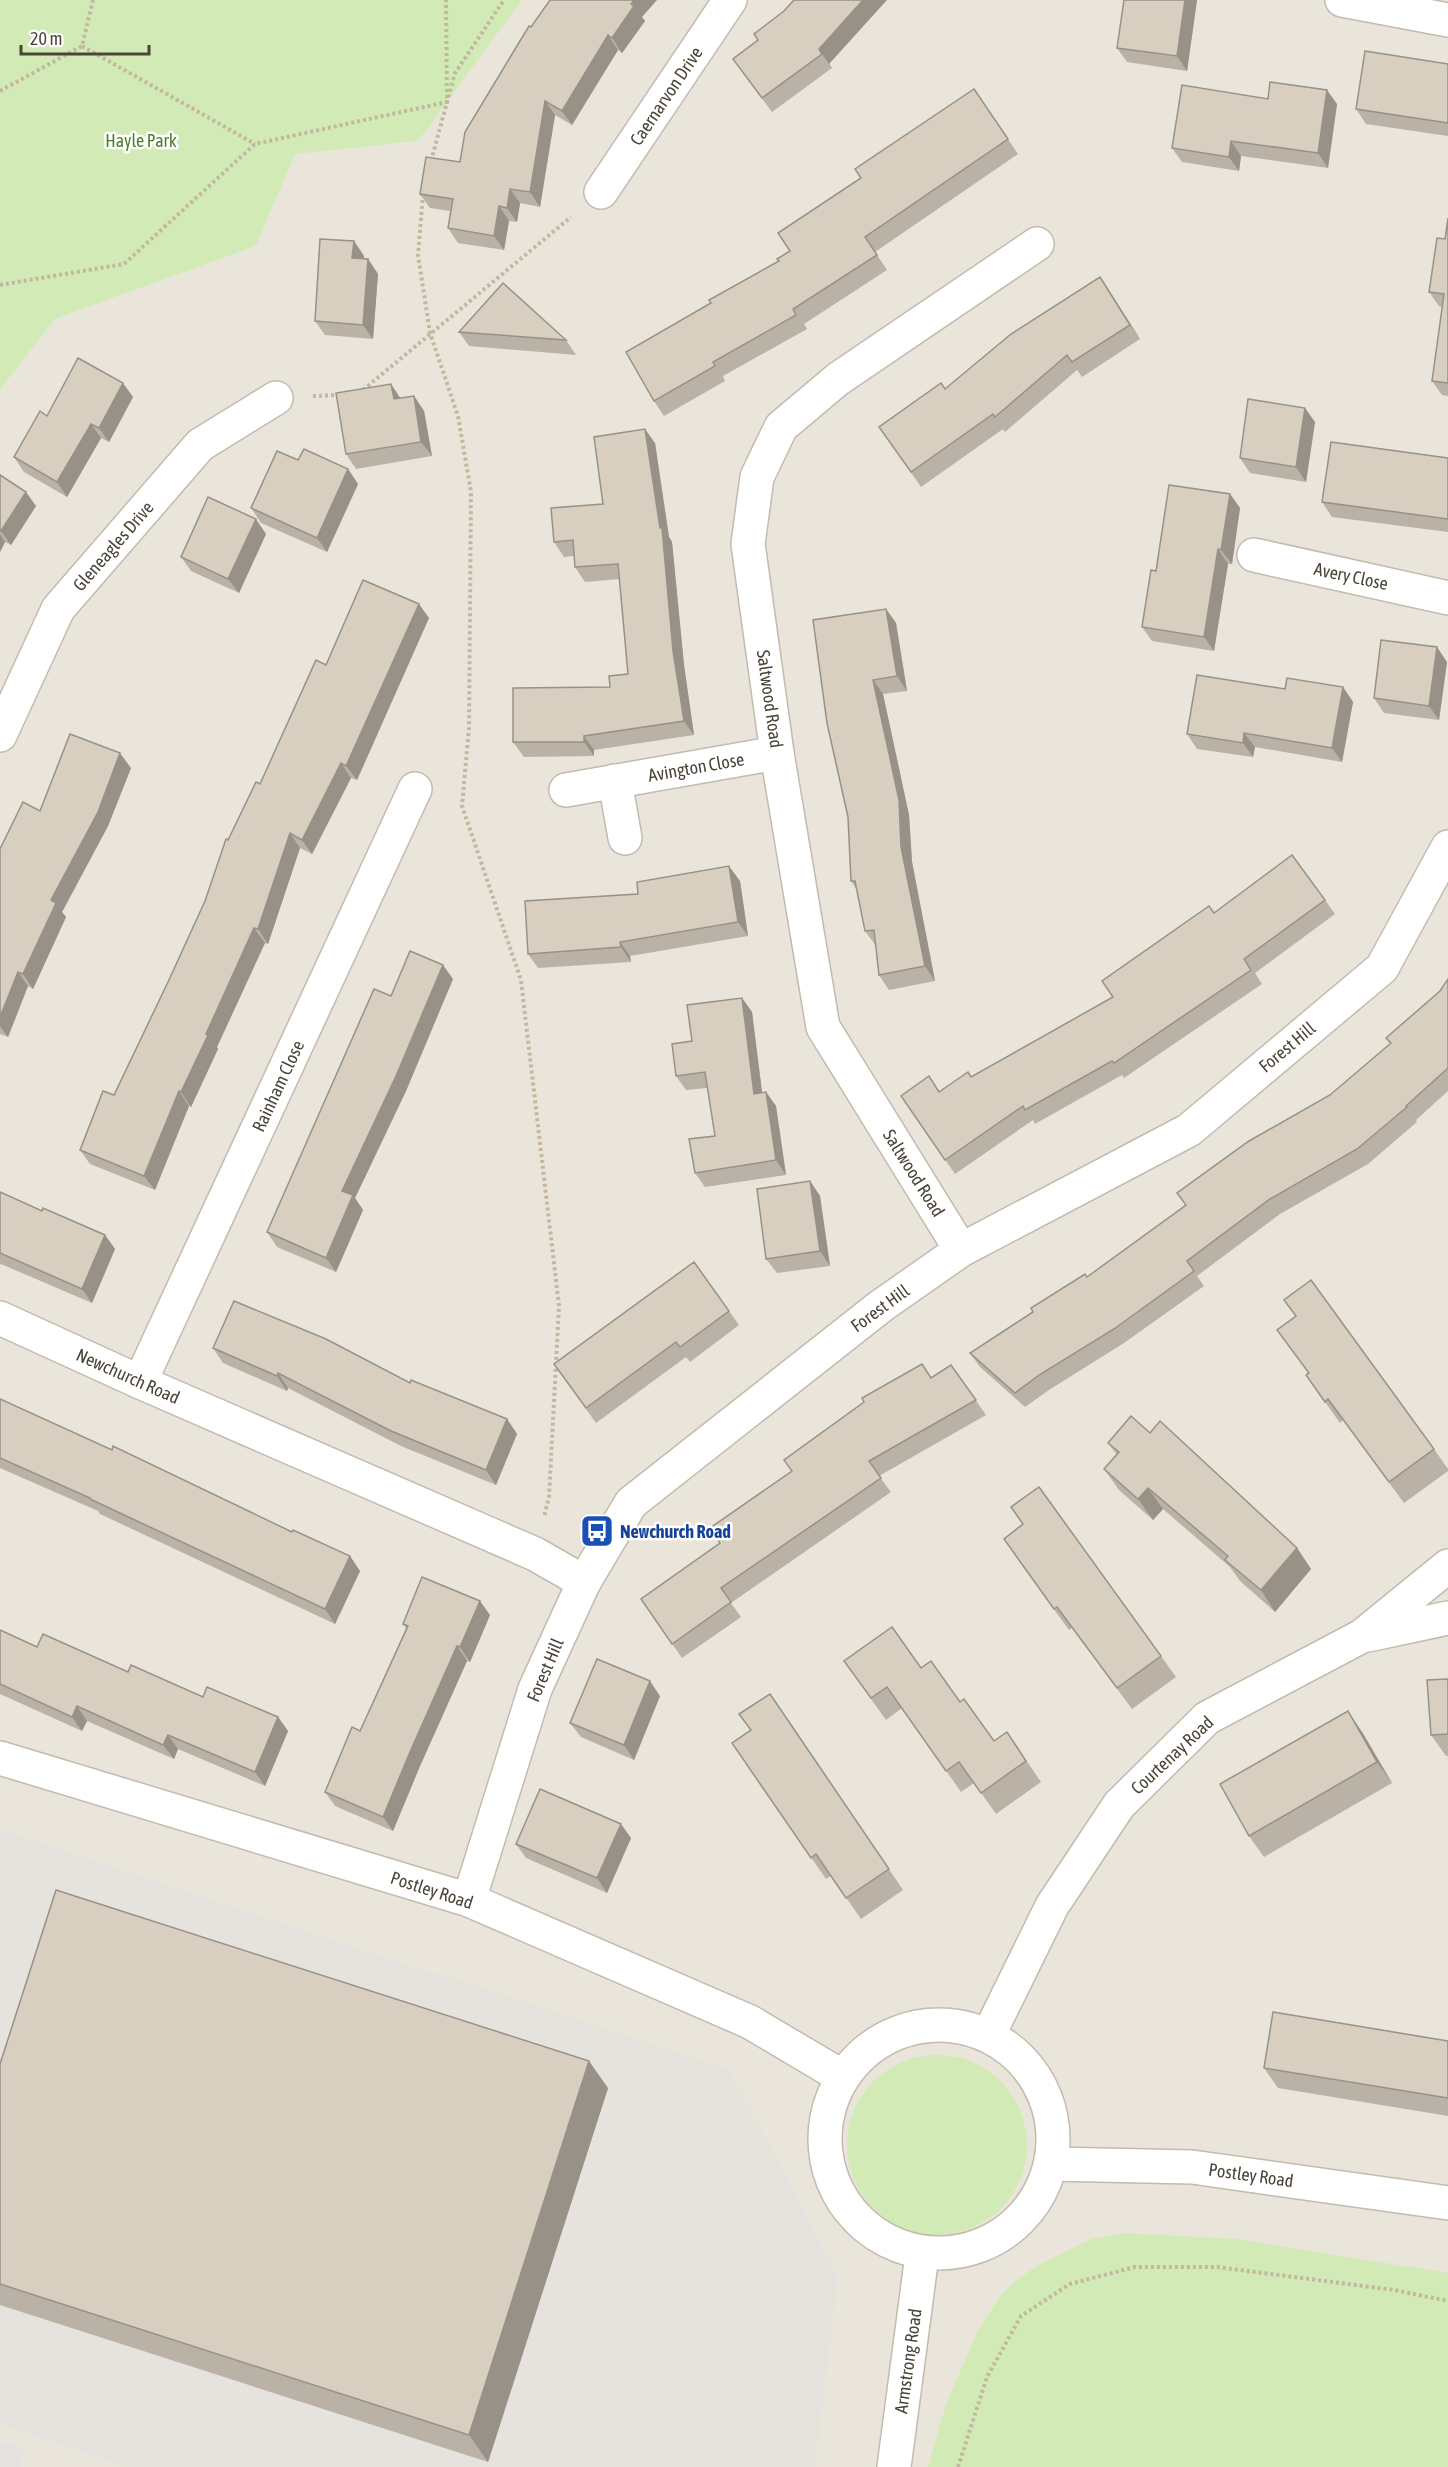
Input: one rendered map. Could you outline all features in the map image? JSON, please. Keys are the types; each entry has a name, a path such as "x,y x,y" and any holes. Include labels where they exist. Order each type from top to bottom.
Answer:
{"street":[{"name":"Caernarvon Drive","path":"602,192 730,0"},
{"path":"1342,0 1448,20"},
{"name":"Saltwood Road","path":"961,1250 823,1027 777,753 748,544 757,477 781,427 838,379 1037,244"},
{"name":"Gleneagles Drive","path":"0,735 58,609 200,445 276,398"},
{"name":"Avery Close","path":"1254,555 1448,598"},
{"name":"Avington Close","path":"566,790 777,753"},
{"path":"615,781 625,838"},
{"name":"Rainham Close","path":"140,1382 415,789"},
{"name":"Forest Hill","path":"469,1900 535,1689 584,1582 631,1503 881,1306 961,1250 1189,1130 1382,968 1448,847"},
{"name":"Newchurch Road","path":"0,1318 140,1382 535,1554 584,1582"},
{"name":"Courtenay Road","path":"989,2034 1052,1906 1119,1805 1207,1718 1362,1636 1448,1566"},
{"path":"1362,1636 1448,1618"},
{"name":"Postley Road","path":"0,1758 469,1900 750,2022 841,2076"},
{"path":"944,2023 989,2034 1034,2072 1052,2114 1052,2164 1034,2207 993,2243 922,2254 861,2226 832,2184 823,2134 841,2076 856,2058 885,2036 944,2023"},
{"name":"Postley Road","path":"1052,2164 1192,2167 1448,2203"},
{"name":"Armstrong Road","path":"894,2467 922,2254"}],"path":[{"path":"0,91 82,46 93,0"},
{"path":"446,0 447,102"},
{"path":"430,164 455,74 504,0"},
{"path":"82,46 255,144"},
{"path":"0,285 124,264 255,144 447,102"},
{"path":"424,185 418,255 430,333 458,416 471,492 469,728 462,806 521,980 558,1306 549,1497 535,1554"},
{"path":"359,394 602,192"},
{"path":"276,398 347,394"},
{"path":"958,2467 987,2377 1021,2316 1070,2284 1135,2267 1216,2267 1394,2290 1448,2301"}],"shaded area":[{"path":"513,0 1448,0 1448,2467 0,2467 0,390 55,319 256,246 295,153 418,141"},
{"path":"0,1830 730,2070 838,2276 815,2467 125,2467 0,2424"},
{"path":"0,2442 23,2446 20,2467 0,2467"}],"green space":[{"name":"Hayle Park","path":"0,0 522,0 418,141 295,154 256,246 55,319 0,390"},
{"path":"937,2055 955,2056 972,2061 1001,2081 1021,2110 1026,2127 1026,2163 1021,2180 1001,2209 972,2229 955,2234 937,2235 919,2234 902,2229 873,2209 853,2180 848,2163 847,2145 848,2127 853,2110 873,2081 902,2061 919,2056"},
{"path":"1126,2233 1236,2239 1448,2273 1448,2467 928,2467 946,2404 978,2331 1000,2296 1019,2278 1042,2263 1092,2239"}],"building":[{"path":"550,0 634,0 631,4 634,6 612,38 608,35 562,111 545,101 530,192 510,189 507,208 499,206 494,236 448,228 453,199 420,194 426,157 460,162 465,132 529,26 531,27"},
{"path":"794,0 863,0 819,49 822,54 762,98 733,59 758,40 754,34 784,11"},
{"path":"1124,0 1185,0 1177,56 1117,48"},
{"path":"1365,51 1448,64 1448,123 1356,109"},
{"path":"1270,82 1327,90 1318,153 1231,141 1229,157 1172,148 1182,85 1268,99"},
{"path":"974,89 1008,139 865,237 877,255 793,309 796,315 713,362 715,366 654,401 626,352 711,303 709,300 779,261 777,259 790,251 778,233 861,178 855,169"},
{"path":"1448,218 1448,383 1432,381 1444,294 1429,292 1437,238 1445,239"},
{"path":"320,239 354,241 352,258 368,259 363,325 315,321"},
{"path":"1100,277 1130,325 1072,362 1067,355 995,417 993,414 911,472 879,427 941,383 945,389 1011,334"},
{"path":"503,283 566,340 459,332"},
{"path":"78,358 123,383 99,428 91,424 57,482 14,457 40,411 47,416"},
{"path":"391,384 394,399 414,396 421,442 346,454 336,393"},
{"path":"1248,399 1305,408 1296,467 1240,458"},
{"path":"645,429 660,528 662,528 673,651 684,721 584,736 584,742 513,742 513,688 610,687 609,676 628,674 618,564 575,567 573,540 554,542 551,508 603,504 594,437"},
{"path":"1331,442 1448,458 1448,519 1322,502"},
{"path":"304,449 348,469 317,538 251,508 277,451 298,460"},
{"path":"0,475 26,492 1,531 0,530"},
{"path":"1169,485 1230,494 1221,550 1218,549 1204,637 1142,627 1151,570 1156,571"},
{"path":"208,497 256,519 228,579 181,557"},
{"path":"363,580 419,604 346,766 341,763 302,840 290,833 258,929 254,928 206,1034 208,1035 181,1092 179,1091 144,1176 80,1150 103,1091 114,1095 168,982 205,901 226,839 228,840 256,782 260,784 316,660 326,665"},
{"path":"886,609 897,676 873,680 899,800 901,847 925,966 879,975 874,930 865,931 855,881 851,881 848,817 827,723 813,620"},
{"path":"1381,640 1437,647 1429,706 1374,698"},
{"path":"1197,675 1285,689 1287,678 1343,687 1332,748 1244,733 1243,743 1187,734"},
{"path":"70,734 120,753 98,812 51,900 56,903 23,974 18,972 0,1017 0,849 23,802 40,811"},
{"path":"1292,855 1325,900 1244,959 1251,970 1114,1063 1112,1061 1025,1110 1023,1106 945,1160 901,1096 929,1076 939,1092 968,1072 971,1077 1113,997 1102,981 1209,906 1214,913"},
{"path":"729,866 738,922 620,942 621,947 528,954 525,901 638,894 637,882"},
{"path":"410,951 443,965 396,1076 342,1191 353,1195 326,1258 267,1232 374,989 391,996"},
{"path":"1448,979 1448,1068 1407,1107 1357,1149 1270,1199 1187,1261 1194,1271 1114,1329 1039,1375 1015,1393 970,1353 1033,1312 1031,1308 1085,1274 1087,1277 1186,1205 1177,1193 1249,1141 1330,1095 1391,1043 1386,1038 1440,991"},
{"path":"742,998 754,1094 766,1092 776,1160 695,1173 689,1139 715,1136 705,1072 676,1076 672,1044 692,1041 687,1005"},
{"path":"810,1181 820,1251 766,1259 757,1189"},
{"path":"0,1192 105,1235 82,1289 0,1253"},
{"path":"694,1262 729,1311 680,1347 676,1342 586,1408 554,1364"},
{"path":"1311,1280 1434,1449 1389,1482 1328,1399 1325,1402 1306,1375 1309,1373 1277,1330 1296,1316 1284,1300"},
{"path":"234,1301 326,1339 410,1383 411,1380 507,1419 486,1470 391,1431 278,1373 277,1376 213,1348"},
{"path":"922,1364 931,1378 951,1365 976,1400 869,1461 881,1478 721,1588 731,1602 672,1644 641,1599 720,1543 710,1528 792,1471 784,1460 864,1402 862,1398"},
{"path":"0,1399 112,1450 113,1446 292,1532 293,1530 350,1556 325,1609 0,1458"},
{"path":"1131,1416 1150,1433 1160,1421 1297,1548 1261,1590 1225,1560 1228,1556 1148,1488 1138,1499 1104,1469 1119,1452 1108,1443"},
{"path":"1039,1487 1161,1656 1117,1688 1057,1607 1054,1609 1004,1539 1023,1524 1011,1507"},
{"path":"422,1577 480,1601 460,1647 457,1646 383,1817 325,1792 352,1727 360,1731 408,1626 403,1624"},
{"path":"892,1627 921,1668 931,1661 960,1702 964,1699 994,1741 1007,1732 1026,1761 981,1793 959,1762 946,1771 887,1687 871,1698 844,1661"},
{"path":"0,1630 37,1647 43,1634 128,1672 131,1665 203,1697 207,1687 278,1717 255,1772 168,1735 163,1745 77,1706 72,1717 0,1684"},
{"path":"597,1659 650,1681 624,1745 570,1723"},
{"path":"1448,1679 1448,1734 1431,1735 1427,1680"},
{"path":"770,1694 889,1869 846,1898 816,1854 811,1858 732,1743 751,1730 739,1714"},
{"path":"1348,1711 1377,1762 1249,1836 1220,1784"},
{"path":"540,1789 621,1824 597,1878 516,1844"},
{"path":"56,1890 589,2061 469,2435 0,2284 0,2064"},
{"path":"1273,2012 1448,2041 1448,2098 1264,2068"}],"place":[{"name":"Newchurch Road","path":"597,1531"}]}
